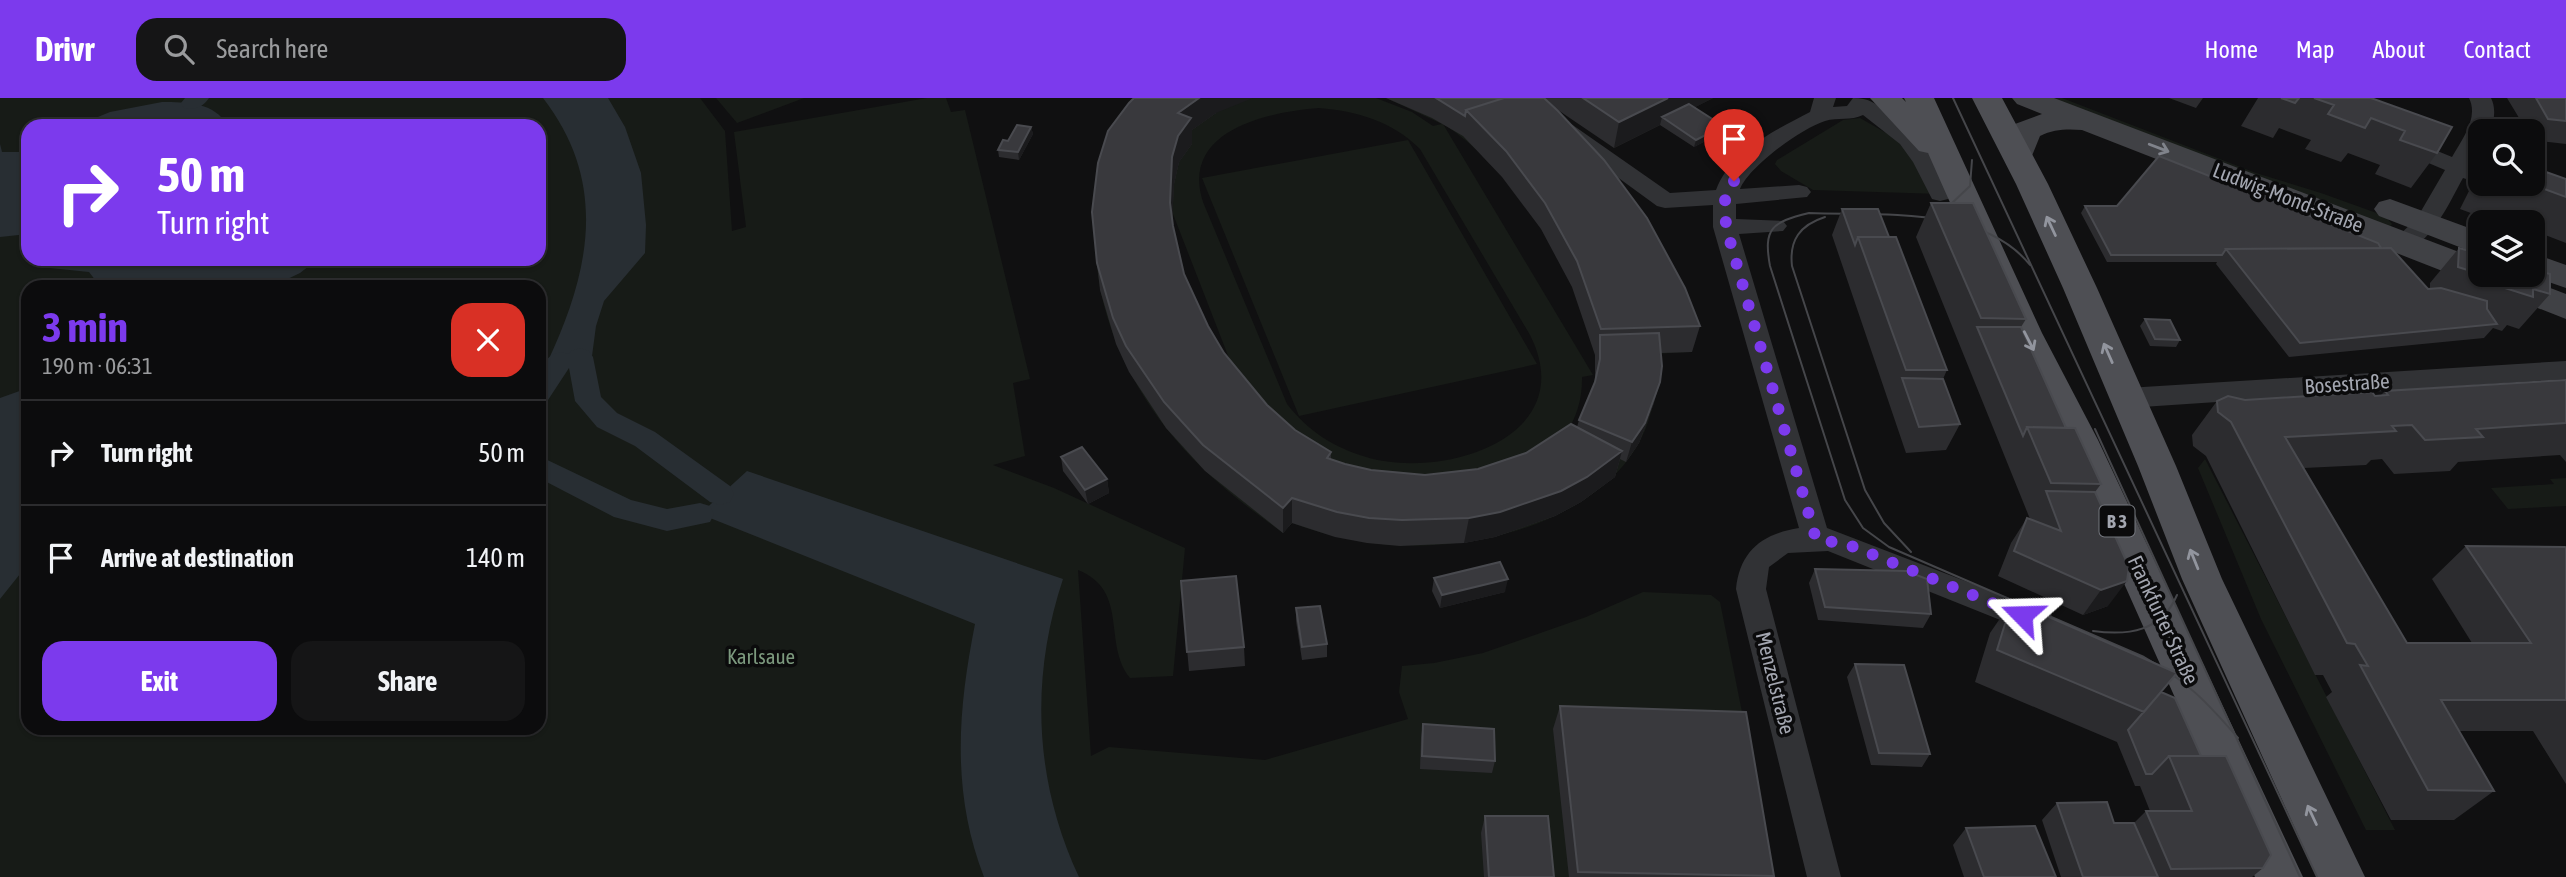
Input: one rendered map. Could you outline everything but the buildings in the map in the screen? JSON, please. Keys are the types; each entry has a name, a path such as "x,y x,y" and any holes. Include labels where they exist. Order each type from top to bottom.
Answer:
{"main road":[{"name":"Frankfurter Straße","path":"1919,98 1945,181 2079,440 2279,877"},
{"path":"1987,98 2018,156 2127,398 2206,589 2341,877"},
{"name":"Ludwig-Mond-Straße","path":"2027,98 2096,111 2414,233 2468,266"},
{"path":"1869,100 1919,129 1945,181"},
{"name":"Ludwig-Mond-Straße","path":"2018,156 2026,131 2036,124 2071,120 2096,111"},
{"name":"Ludwig-Mond-Straße","path":"2414,233 2468,242"},
{"path":"2545,269 2566,276"},
{"name":"Ludwig-Mond-Straße","path":"2515,287 2566,307"}],"street":[{"path":"1520,98 1665,201 1799,192"},
{"path":"2414,233 2458,167 2481,126 2484,106 2480,98"},
{"path":"1815,535 1726,227 1725,198 1743,164 1822,106 1854,112 1869,100"},
{"path":"2383,136 2468,172"},
{"path":"1726,227 1775,226"},
{"name":"Bosestraße","path":"2127,398 2566,370"},
{"name":"Menzelstraße","path":"1824,877 1751,579 1758,560 1774,546 1815,535 1849,545 2070,635"},
{"path":"2151,673 2202,705"}],"green space":[{"name":"Karlsaue","path":"0,98 700,98 725,131 732,231 746,227 734,132 927,98 946,98 951,112 965,110 1030,379 1013,383 1025,456 993,465 1054,488 1185,548 1173,676 1130,678 1117,649 1110,604 1104,591 1094,579 1078,570 1091,756 1109,747 1265,760 1408,719 1399,692 1402,666 1434,663 1483,653 1586,617 1643,592 1711,595 1720,602 1775,877 0,877"},
{"path":"716,98 804,98 737,123"},
{"path":"1171,98 1376,98 1412,112 1433,126 1442,124 1386,98 1471,98 1508,122 1530,115 1581,168 1625,224 1662,285 1692,352 1653,354 1654,398 1642,437 1620,469 1591,495 1555,516 1516,531 1475,541 1434,545 1362,542 1292,523 1283,533 1240,501 1187,453 1156,414 1123,359 1102,298 1096,235 1104,173 1122,139 1145,116","holes":["1319,108 1373,119 1398,131 1420,149 1530,335 1541,371 1537,401 1521,425 1496,443 1465,456 1431,462 1397,463 1366,457 1322,437 1287,404 1203,202 1199,178 1204,158 1216,142 1232,130 1275,114","1443,124 1469,143 1494,167 1517,194 1558,257 1587,323 1595,354 1594,386 1588,410 1574,440 1557,458 1520,479 1483,492 1444,499 1404,500 1365,494 1327,483 1330,477 1364,486 1403,491 1445,490 1487,482 1524,468 1555,446 1575,416 1582,377 1593,375","1172,214 1248,407 1216,366 1192,318 1183,292 1173,240"]},
{"path":"2049,98 2062,98 2256,173 2385,216 2392,224 2389,228"},
{"path":"1860,118 1902,142 1940,194 1813,190 1781,171 1775,164 1777,160 1843,120"},
{"path":"1408,140 1537,364 1299,416 1202,178"},
{"path":"2205,459 2395,830 2366,830 2261,619 2198,468"},
{"path":"2566,478 2566,506 2508,509 2491,488 2554,484 2550,479"}],"shaded area":[{"path":"543,98 608,98 625,127 641,173 646,225 645,253 604,301 596,326 592,356 547,363 574,295 586,228 585,195 578,162 564,130"},
{"path":"162,102 190,103 208,108 223,119 93,119 110,112"},
{"path":"0,144 2,152 21,152 21,235 0,237"},
{"path":"46,266 309,266 286,280 95,280 89,272"},
{"path":"21,390 21,573 0,599 0,398"},
{"path":"747,471 1063,579 1045,654 1042,729 1045,767 1053,804 1079,877 984,877 973,845 962,782 962,719 975,624 700,514"}],"waterway":[{"path":"192,103 198,98"},
{"path":"580,357 588,401 607,420 645,439 720,494"},
{"path":"546,382 560,361"},
{"path":"546,470 624,509 667,520 700,514"}],"tram line":[{"path":"1953,98 2317,877"},
{"path":"1935,210 1951,204 1970,186 1972,160"},
{"path":"2030,265 2010,246 1985,232 1958,223 1928,218 1809,213 1786,220 1773,229 1768,243 1770,266 1845,500 1863,528 1889,547 2144,657 2159,666 2195,693 2235,734"},
{"path":"1825,217 1809,224 1798,235 1792,248 1792,266 1865,490 1884,523 1911,552"},
{"path":"2095,429 2174,601"},
{"path":"2174,601 2177,595"},
{"path":"2093,631 2119,633 2143,628 2163,617 2174,601"},
{"path":"2174,601 2235,734"},
{"path":"2235,734 2238,738"},
{"path":"2235,734 2300,877"}],"route":[{"path":"1734,181 1725,198 1726,227 1816,539 1849,545 2022,615"}]}
